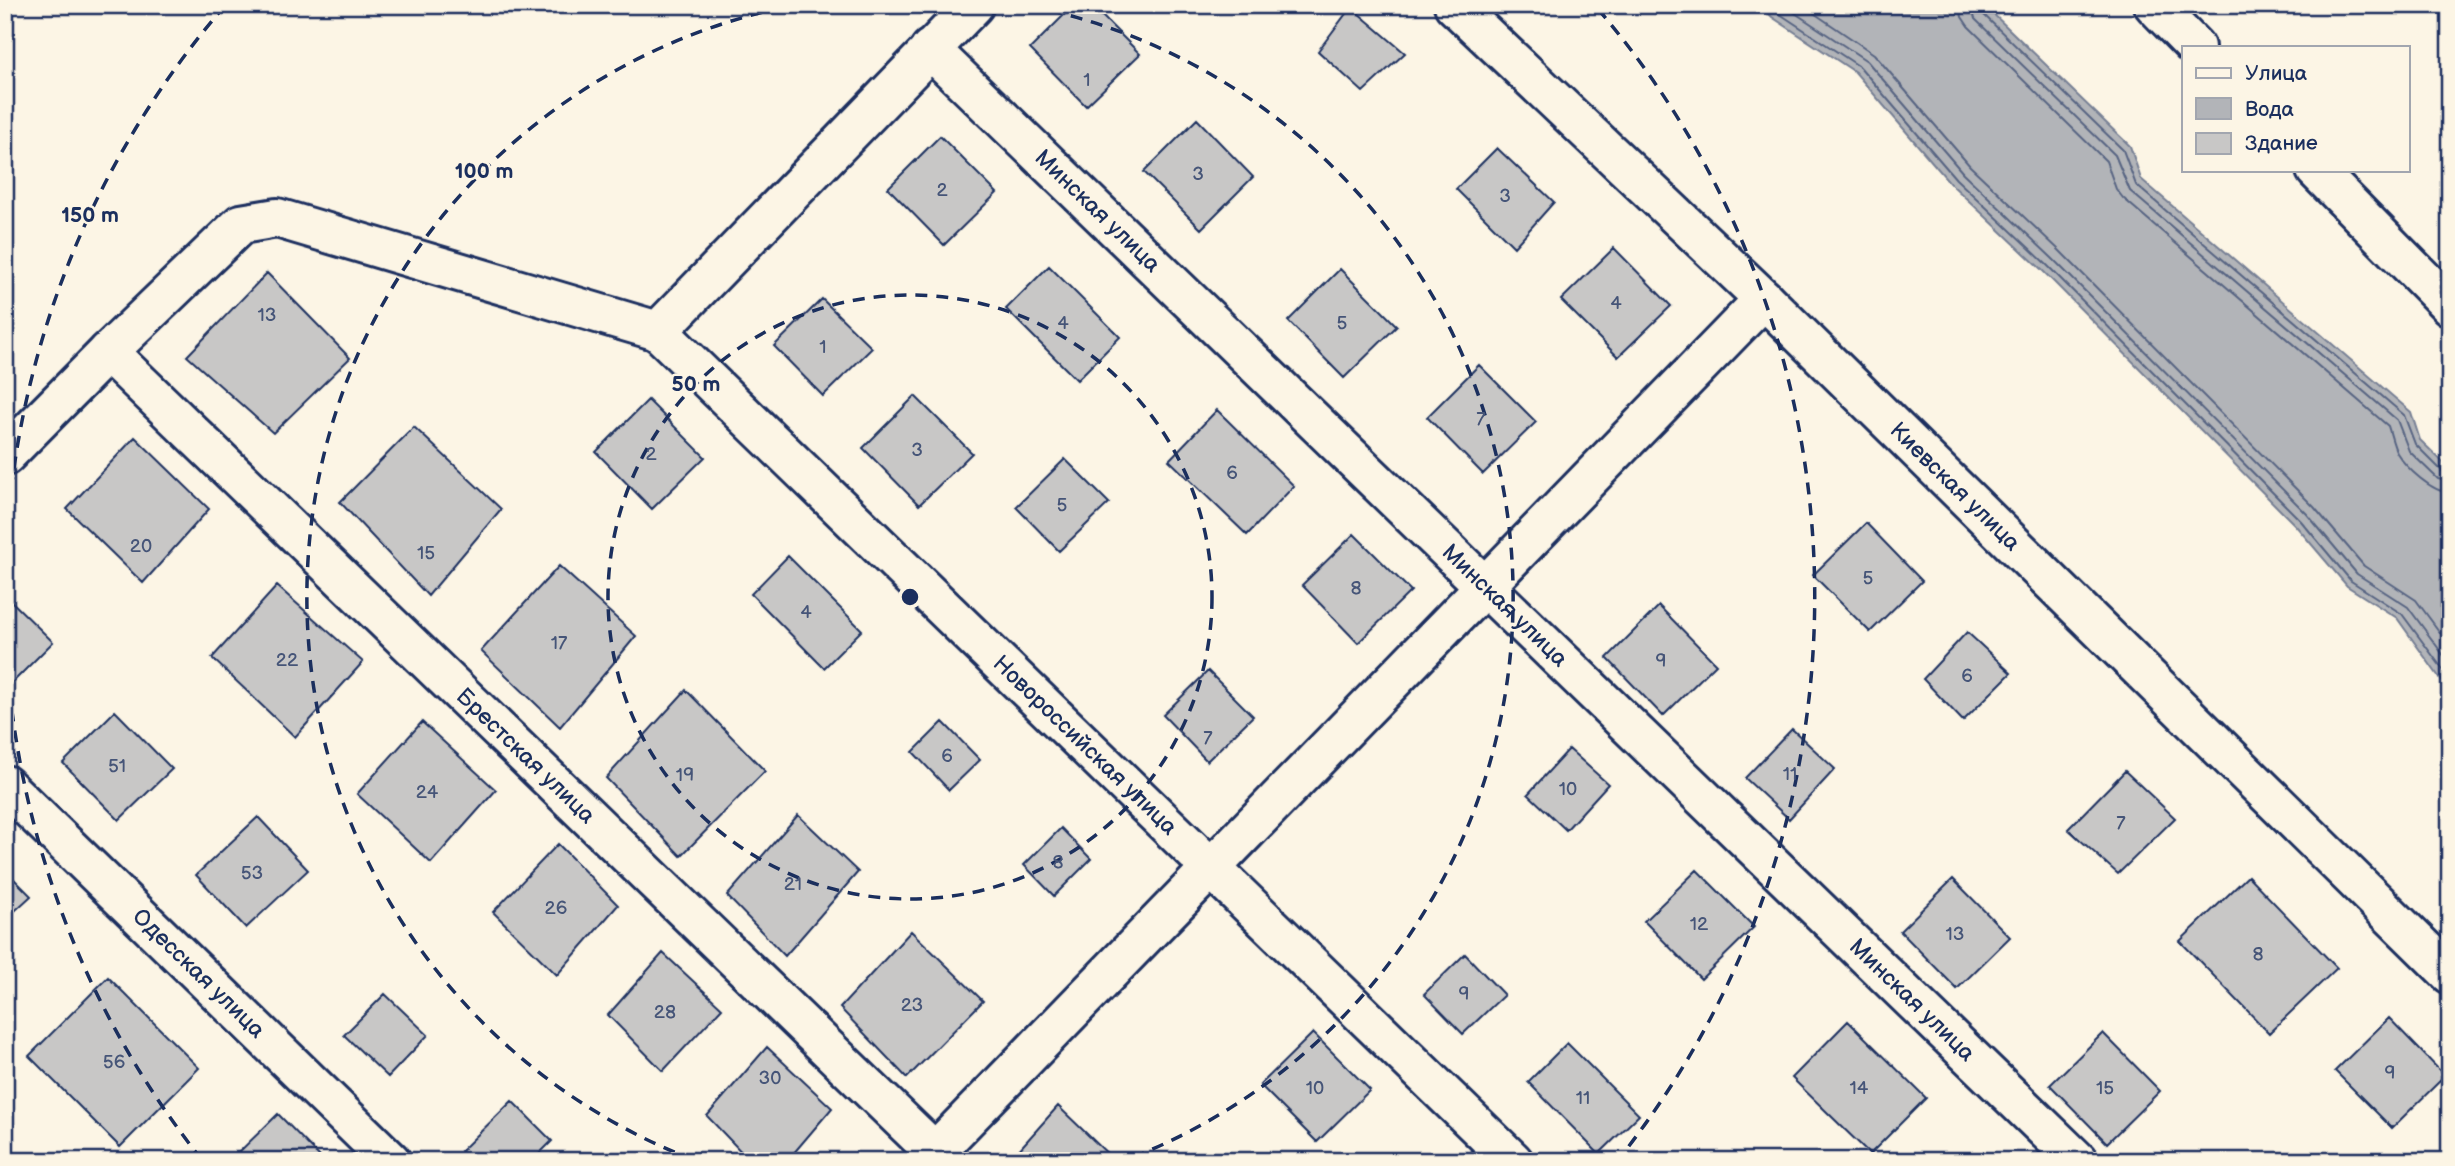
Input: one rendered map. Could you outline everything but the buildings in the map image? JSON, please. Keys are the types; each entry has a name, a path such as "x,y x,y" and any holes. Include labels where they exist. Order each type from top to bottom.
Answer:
{"street":[{"path":"5,456 241,224 277,218 658,331 974,5"},
{"name":"Киевская улица","path":"1454,5 1764,299 2450,974"},
{"path":"2154,5 2194,46"},
{"name":"Минская улица","path":"930,49 2078,1161"},
{"path":"2318,172 2450,306"},
{"path":"935,1158 1211,867 1764,299"},
{"name":"Новороссийская улица","path":"658,331 1513,1161"},
{"name":"Брестская улица","path":"108,352 935,1158"},
{"name":"Одесская улица","path":"5,785 391,1161"}],"water":[{"path":"1761,5 1984,5 2130,146 2141,179 2411,412 2420,440 2450,469 2450,687 2444,684 2397,618 2347,586 2296,526 2041,269 1951,184 1855,72 1772,17"}]}
